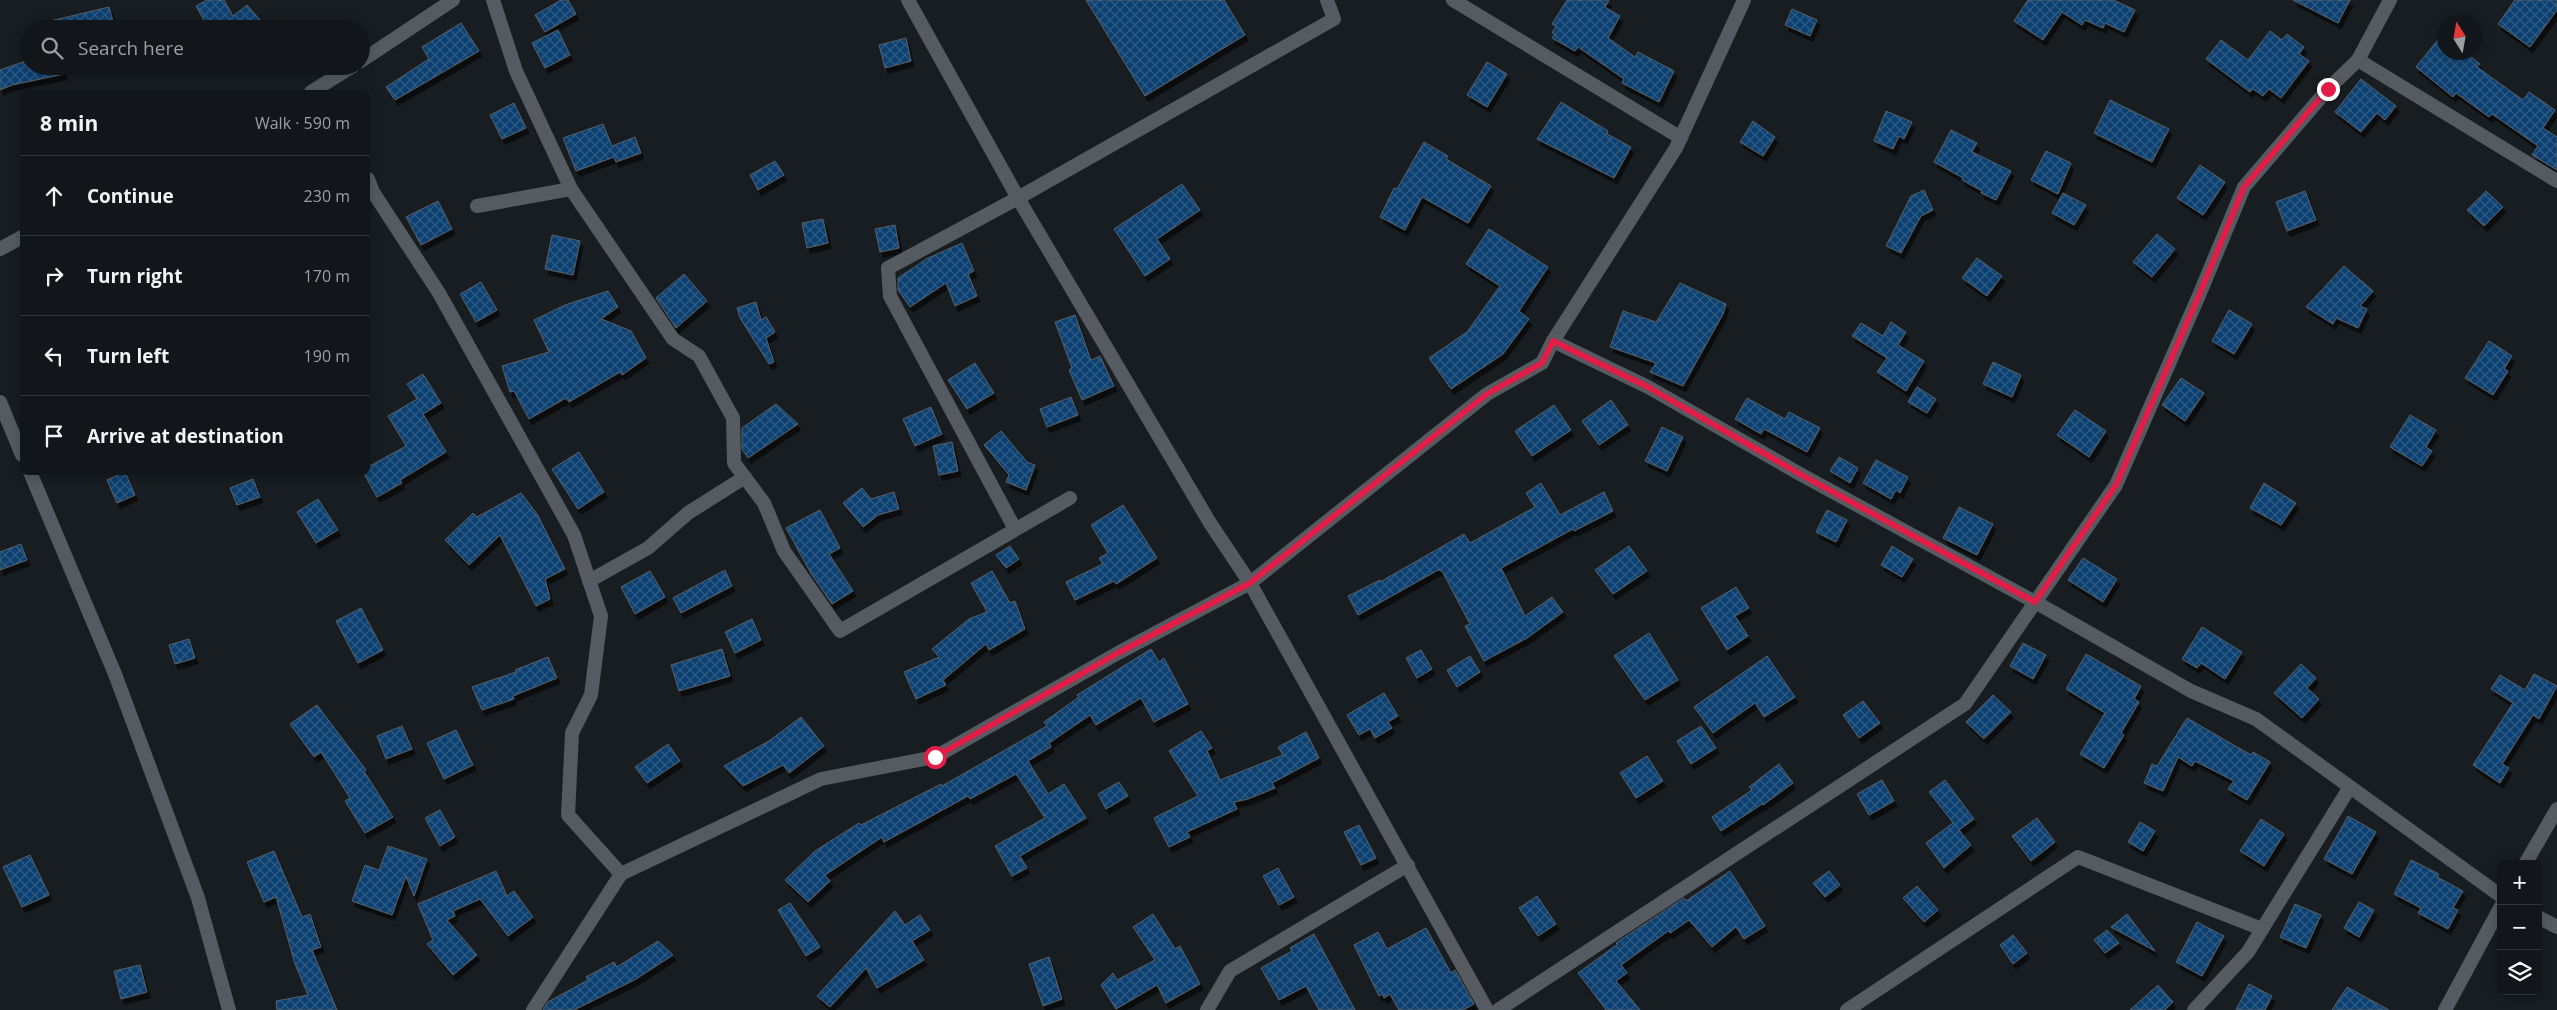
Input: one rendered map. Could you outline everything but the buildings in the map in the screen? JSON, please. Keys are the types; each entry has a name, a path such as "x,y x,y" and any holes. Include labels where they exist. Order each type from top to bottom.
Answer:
{"street":[{"path":"370,55 453,0"},
{"path":"494,0 516,71 571,189 673,339 699,356 733,418 734,463 764,503 784,551 840,631 1070,498"},
{"path":"908,0 1018,198 1210,523 1250,583 1487,1010"},
{"path":"1015,529 890,296 888,268 1018,198 1334,19 1326,0"},
{"path":"1453,0 1681,138"},
{"path":"533,1010 621,874 820,779 935,757 1118,653 1250,583 1487,394 1542,363 1553,341 1681,138 1744,0"},
{"path":"1498,1010 1965,704 2116,485 2244,187 2328,89 2358,60 2390,0"},
{"path":"2358,60 2557,181"},
{"path":"325,89 342,75"},
{"path":"370,183 439,293 570,526 601,616 591,695 572,733 568,815 621,874"},
{"path":"477,206 571,189"},
{"path":"0,248 20,238"},
{"path":"1553,341 1648,387 1800,474 2035,602 2191,691 2256,719 2497,893"},
{"path":"0,402 20,450"},
{"path":"31,475 115,674 198,898 229,1010"},
{"path":"589,581 648,548 688,513 745,477"},
{"path":"2194,1010 2248,952 2350,787"},
{"path":"2527,860 2557,809"},
{"path":"1847,1010 2078,857 2262,929"},
{"path":"1206,1010 1230,971 1408,865"},
{"path":"2445,1010 2497,913"},
{"path":"2542,919 2557,927"}],"route":[{"path":"935,757 1118,653 1205,605 1250,583 1487,394 1542,363 1553,341 1648,387 1800,474 2035,602 2116,485 2244,187 2328,89"}]}
